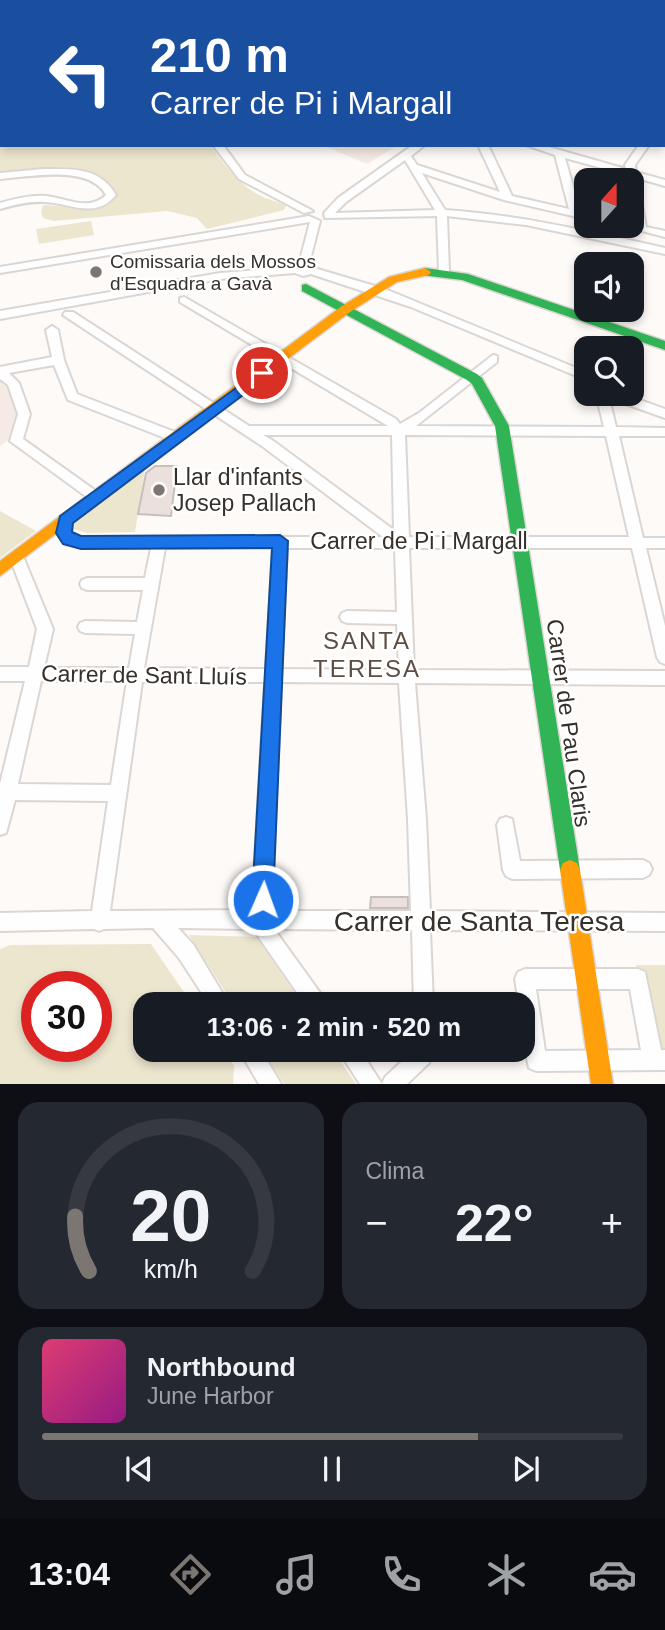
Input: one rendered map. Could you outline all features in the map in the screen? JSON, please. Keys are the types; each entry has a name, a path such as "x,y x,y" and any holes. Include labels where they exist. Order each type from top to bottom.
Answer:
{"street":[{"path":"220,147 243,177 311,217"},
{"path":"326,212 417,147"},
{"path":"484,147 508,198"},
{"path":"633,168 644,147"},
{"path":"560,149 625,168"},
{"path":"560,149 574,193"},
{"path":"406,155 442,213 444,272"},
{"path":"413,167 508,198 574,213"},
{"path":"0,177 47,170 63,172 103,183 109,188 111,195 93,207 43,199 0,206"},
{"path":"644,171 665,174"},
{"path":"644,175 665,184"},
{"path":"0,270 311,217 326,219 326,212"},
{"path":"326,212 442,213 534,223 665,251"},
{"path":"303,268 311,217"},
{"path":"644,229 665,234"},
{"path":"0,316 220,276 303,268 370,289 574,371"},
{"path":"0,570 283,358 370,289 404,273 444,272 509,290 665,346"},
{"path":"306,288 472,377"},
{"path":"370,289 501,352 574,380"},
{"path":"184,300 392,422 398,432 404,618 417,819 423,992"},
{"path":"69,315 247,430 401,542"},
{"path":"52,330 58,360 72,397 176,437"},
{"path":"398,432 423,416 493,359"},
{"path":"0,372 58,360"},
{"path":"0,372 13,383 24,414 16,441 95,498"},
{"name":"Carrer de Pau Claris","path":"472,377 477,381 504,432 602,1084"},
{"path":"644,397 665,405"},
{"path":"605,406 665,657"},
{"path":"643,406 665,414"},
{"path":"247,430 665,432"},
{"name":"Carrer de Pi i Margall","path":"65,520 64,533 69,540 81,542 665,543"},
{"path":"99,922 159,541"},
{"path":"280,541 261,919 262,928 307,992"},
{"path":"0,827 4,792 36,674 45,629 17,558"},
{"path":"87,584 152,584"},
{"path":"347,617 404,618"},
{"path":"85,627 144,628"},
{"name":"Carrer de Sant Lluís","path":"0,674 665,678"},
{"path":"4,792 118,793"},
{"path":"506,825 512,870 643,869"},
{"name":"Carrer de Santa Teresa","path":"0,922 261,919 665,922"},
{"path":"158,920 186,951 212,992"},
{"path":"525,979 585,979 638,979 659,1060 536,1061 525,979"},
{"path":"257,1062 271,1084"},
{"path":"356,1062 372,1084"},
{"path":"392,1084 416,1062"}],"shaded area":[{"path":"0,147 212,147 245,186 262,197 286,206 284,210 207,229 197,218 167,211 54,221 43,218 43,205 82,210 99,208 115,196 111,185 100,177 84,172 46,169 0,172"},
{"path":"327,147 395,147 367,164"},
{"path":"91,221 94,235 39,244 36,229"},
{"path":"0,379 11,388 21,421 10,439 0,446"},
{"path":"145,468 135,532 87,533 74,529 76,519"},
{"path":"0,511 36,531 0,558"},
{"path":"189,935 256,937 294,992 225,992"},
{"path":"151,944 184,992 133,992 133,1062 231,1062 234,1066 233,1084 0,1084 0,949 10,945"},
{"path":"636,965 665,965 665,1054 652,1054"},
{"path":"270,1062 341,1062 356,1084 284,1084"}],"building":[{"name":"Llar d'infants Josep Pallach","path":"155,466 177,466 171,516 138,514 146,473"},
{"path":"371,897 408,897 408,908 370,908"}],"traffic: fast":[{"path":"425,272 464,277 665,346"},
{"path":"306,288 472,377 477,381 502,426 570,870"}],"traffic: slow":[{"path":"0,570 355,302 393,280 425,272"},
{"path":"570,870 602,1084"}],"place":[{"name":"Comissaria dels Mossos d'Esquadra a Gavà","path":"96,272"},
{"name":"Llar d'infants Josep Pallach","path":"159,490"}],"district":[{"name":"SANTA TERESA","path":"367,655"}],"route":[{"path":"262,373 65,520 64,533 69,540 81,542 280,541 263,900"}]}
